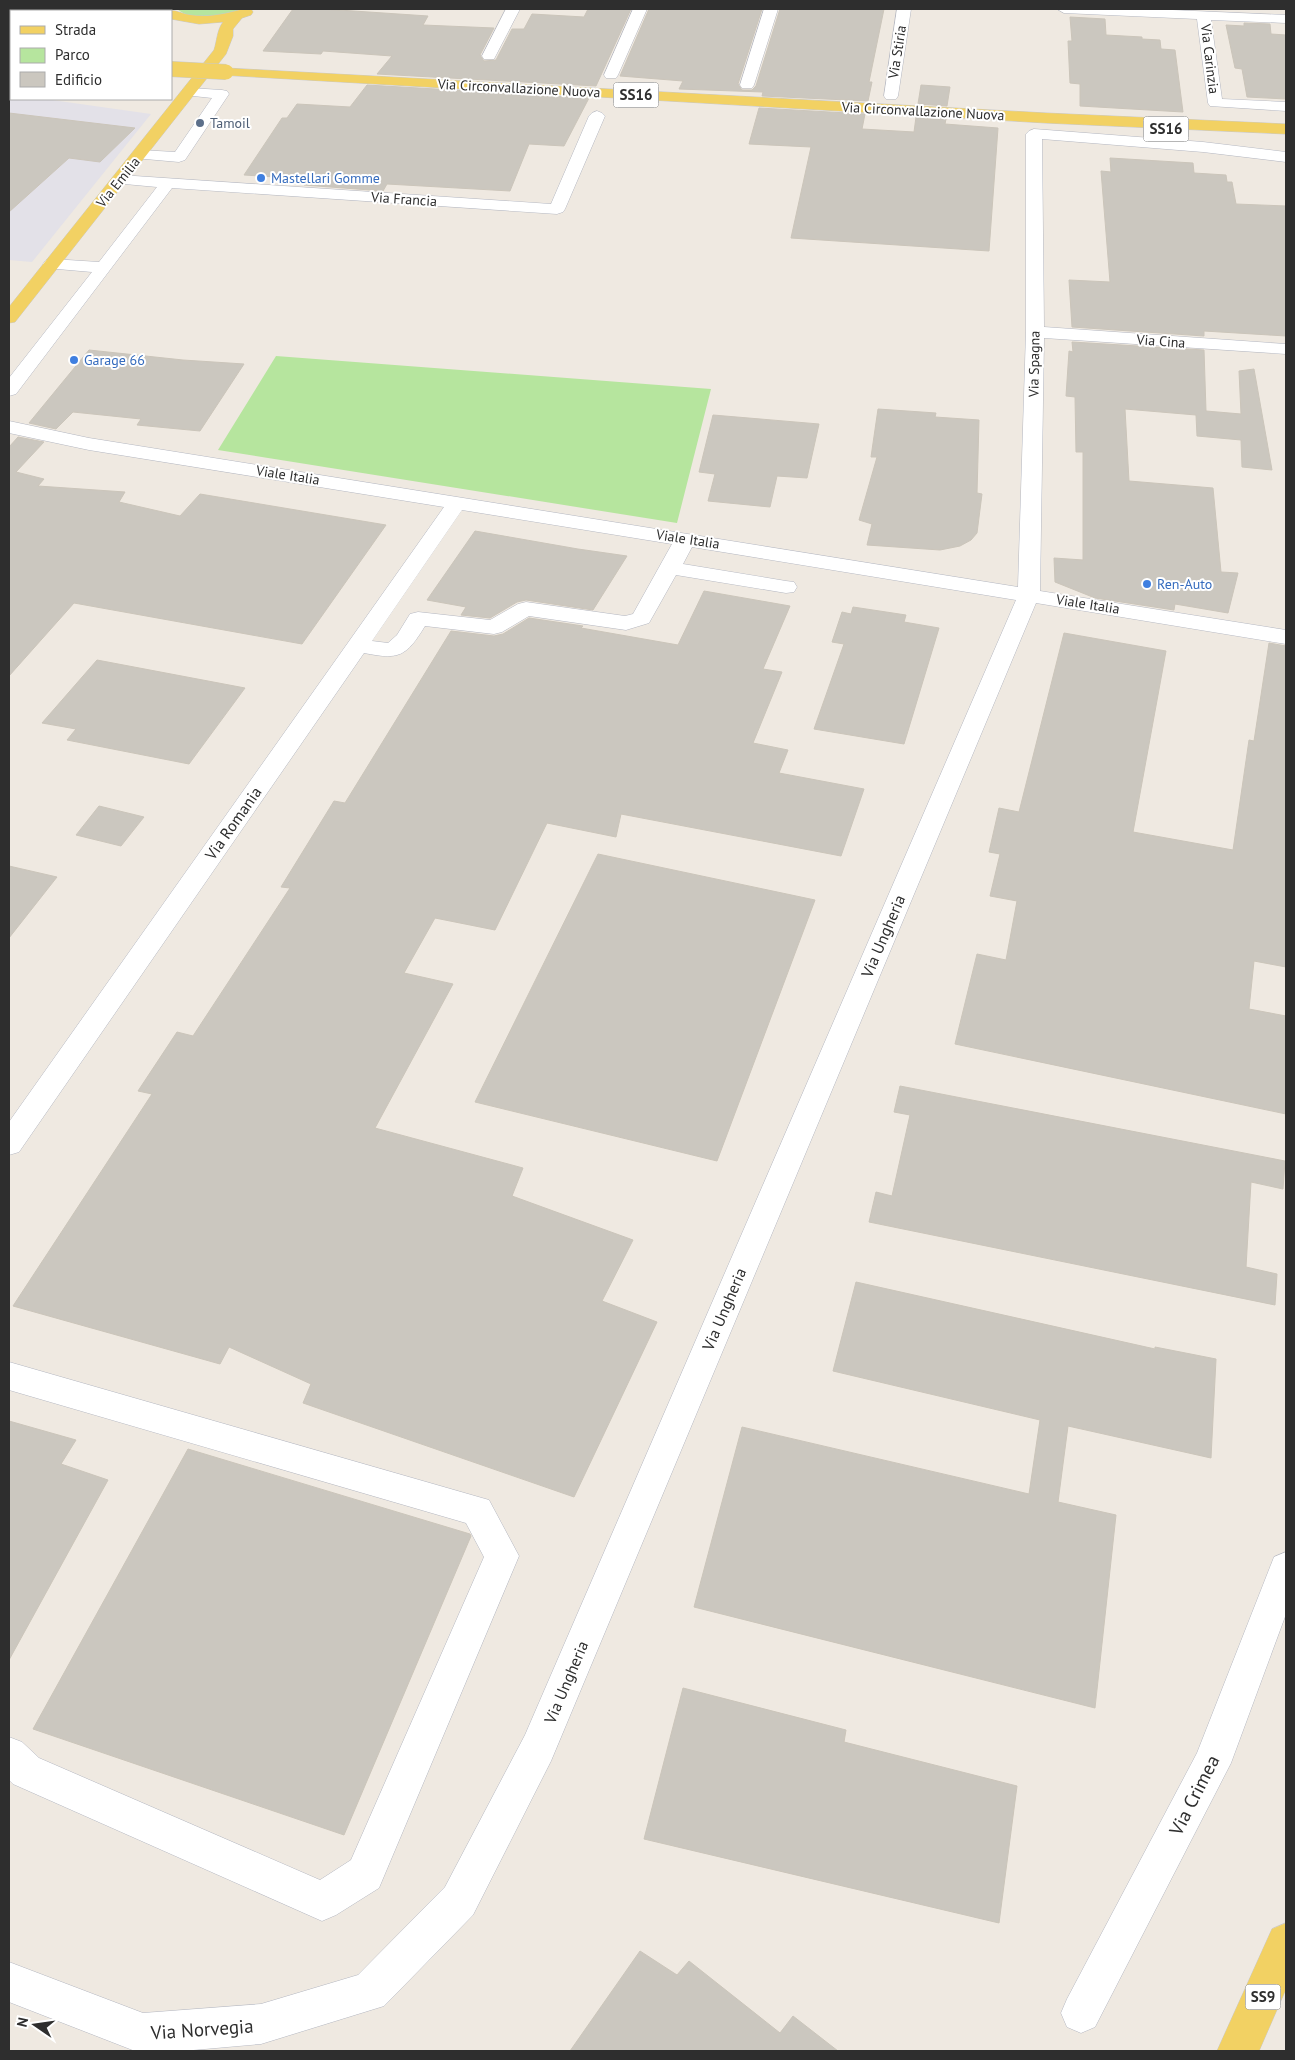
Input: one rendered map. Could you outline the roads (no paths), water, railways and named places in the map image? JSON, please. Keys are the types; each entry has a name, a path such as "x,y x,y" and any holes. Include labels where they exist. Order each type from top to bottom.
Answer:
{"main road":[{"path":"175,14 207,20 237,15 252,9"},
{"path":"175,14 216,32 224,43"},
{"name":"Via Emilia","path":"9,318 221,51 226,28 237,15"},
{"name":"Via Circonvallazione Nuova","path":"172,70 1046,118 1286,129"},
{"name":"Via Circonvallazione Nuova","path":"1046,118 1154,128 1286,135"},
{"path":"1154,128 1286,143"},
{"name":"SS9","path":"1238,2051 1286,1943"}],"street":[{"path":"489,56 512,9"},
{"path":"611,75 640,9"},
{"path":"747,86 772,9"},
{"name":"Via Stiria","path":"890,96 904,9"},
{"path":"1064,9 1286,19"},
{"name":"Via Carinzia","path":"1204,16 1215,103 1286,107"},
{"path":"140,155 178,157 222,94 189,92"},
{"name":"Via Francia","path":"120,180 557,209 597,116"},
{"name":"Via Spagna","path":"1029,594 1035,332 1034,134 1203,146 1286,157"},
{"path":"9,390 168,183"},
{"path":"52,264 104,268"},
{"name":"Via Cina","path":"1035,332 1286,349"},
{"path":"10,355 35,357"},
{"name":"Viale Italia","path":"9,427 89,444 1029,594 1286,637"},
{"name":"Viale Italia","path":"9,438 89,444"},
{"name":"Via Romania","path":"9,1144 458,502"},
{"path":"358,645 381,649 396,649 402,646 418,619 494,627 526,609 626,622 641,618 686,539"},
{"path":"670,568 786,587"},
{"name":"Via Ungheria","path":"370,1992 459,1901 538,1748 1029,594"},
{"path":"9,1376 477,1511 502,1556 365,1874 322,1902 26,1771 9,1756"},
{"name":"Via Crimea","path":"1081,2013 1212,1763 1286,1568"},
{"name":"Via Norvegia","path":"9,1982 143,2034 261,2024 370,1992"}],"place":[{"name":"Tamoil","path":"200,123"},
{"name":"Mastellari Gomme","path":"261,178"},
{"name":"Garage 66","path":"74,360"},
{"name":"Ren-Auto","path":"1147,584"}]}
